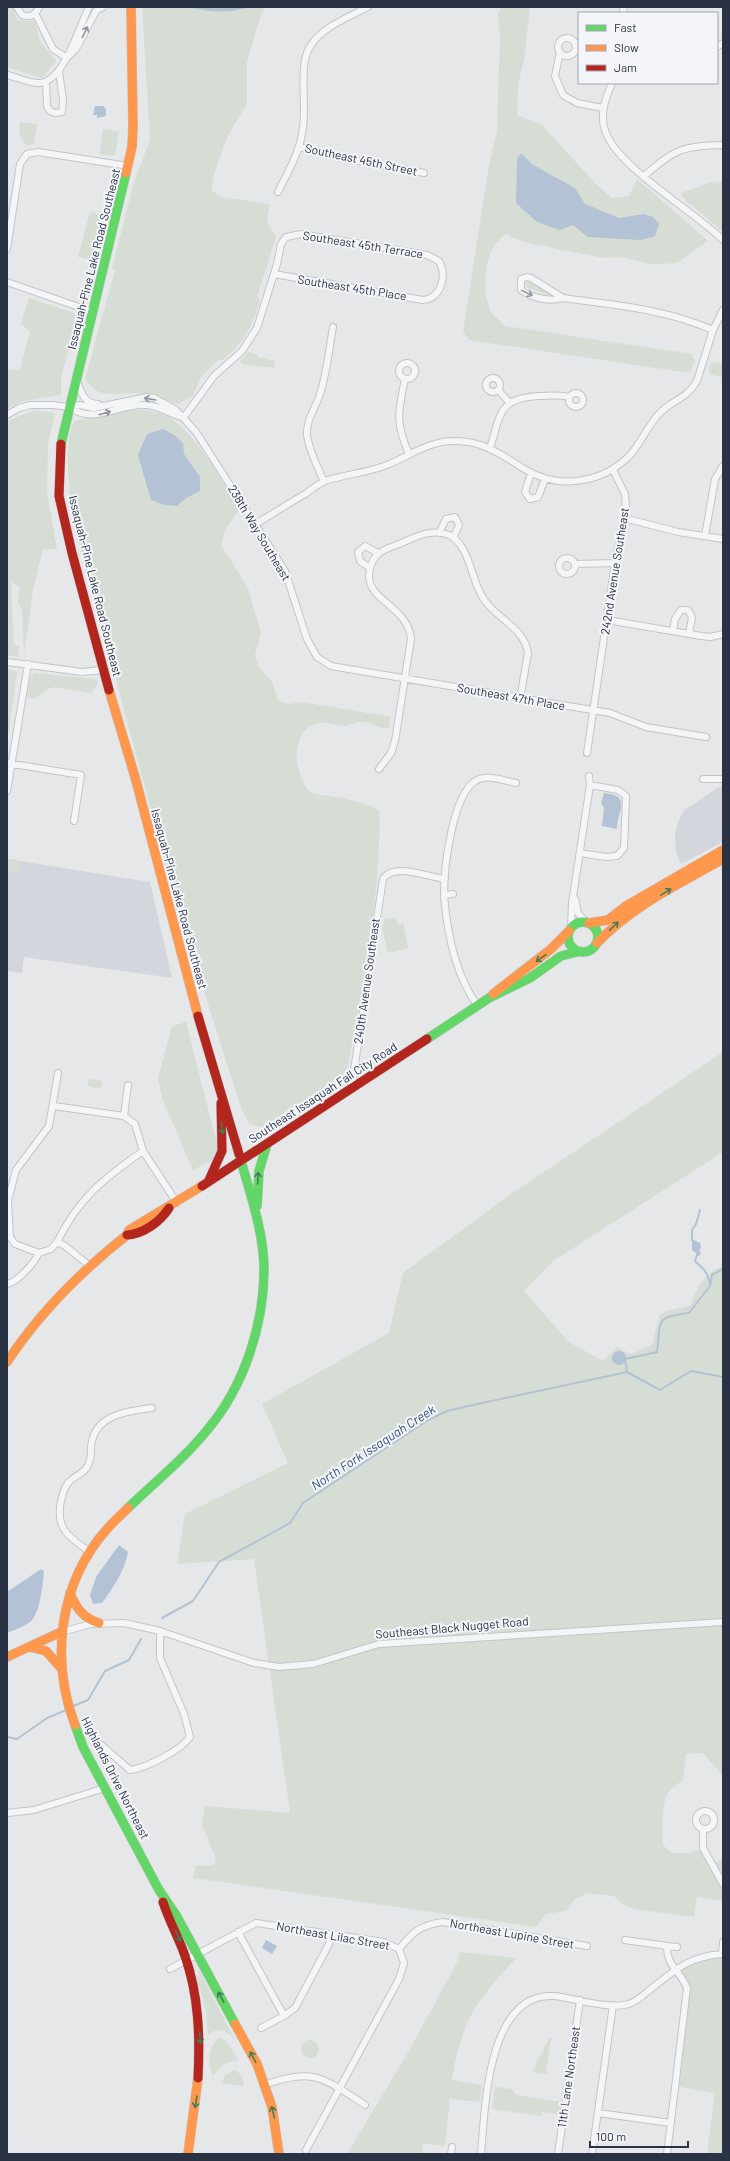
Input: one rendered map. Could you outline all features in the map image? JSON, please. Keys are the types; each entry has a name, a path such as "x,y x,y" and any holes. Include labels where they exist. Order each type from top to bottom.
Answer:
{"main road":[{"name":"Issaquah-Pine Lake Road Southeast","path":"131,7 133,128 128,166 61,442 59,496 72,553 103,670 135,777 192,994 241,1161"},
{"path":"723,850 626,906 608,920 587,923 580,922 570,929 568,941 570,946 577,952 590,951 614,926 632,911 723,859"},
{"path":"587,923 597,932 597,943"},
{"name":"Southeast Issaquah Fall City Road","path":"489,998 508,980 548,953 570,929"},
{"name":"Southeast Issaquah Fall City Road","path":"7,1362 46,1310 90,1266 127,1235 133,1235 153,1223 166,1214 173,1205 351,1090 477,1005 530,978 561,956 577,952"},
{"path":"207,1184 219,1165 223,1152 220,1090"},
{"path":"256,1213 259,1171 267,1144"},
{"name":"Highlands Drive Northeast","path":"241,1161 256,1213 264,1259 262,1301 253,1343 232,1395 208,1429 106,1530 80,1566 70,1593 61,1632 61,1668 68,1707 76,1729 105,1788 159,1890 176,1915 257,2064 274,2118 279,2154"},
{"path":"70,1593 81,1615 88,1620 99,1623"},
{"name":"Southeast Black Nugget Road","path":"7,1657 61,1632"},
{"path":"30,1647 46,1651 61,1668"},
{"path":"159,1890 187,1960 197,2006 200,2048 198,2089 188,2154"}],"street":[{"path":"17,7 19,13 26,16 35,13 39,7"},
{"path":"7,75 39,84 52,79 67,58 89,7"},
{"path":"67,58 76,49 96,11 103,7"},
{"path":"278,192 299,147 303,127 305,59 312,43 327,30 368,7"},
{"path":"35,13 53,49 67,58"},
{"path":"560,52 555,76 563,95 577,102 603,108"},
{"path":"46,82 47,106 50,111 56,113 62,112 63,100 59,71"},
{"path":"612,84 603,108 604,122 611,142 619,153 644,176 723,240"},
{"path":"644,176 666,157 678,150 697,146 723,145"},
{"name":"Southeast 45th Street","path":"299,147 343,158 424,173"},
{"path":"7,249 20,164 27,154 38,152 128,166"},
{"name":"Southeast 45th Terrace","path":"274,274 281,244 286,237 301,234 427,255 439,261 443,271 440,286 432,298"},
{"path":"7,415 19,408 30,405 53,405 69,408 78,414 91,416 145,404 174,416 184,417 214,376 242,351 250,340 260,319 274,274"},
{"name":"Southeast 45th Place","path":"274,274 423,300 432,298"},
{"path":"563,298 557,300 539,298 524,293 520,287 521,279 526,277 531,278 563,298 649,310 691,321 713,330"},
{"path":"7,282 93,312"},
{"path":"256,524 324,482 376,470 431,444 444,441 467,442 490,448 545,479 575,482 613,470 635,449 658,414 687,395 693,388 713,330 723,310"},
{"path":"324,482 312,453 307,434 311,414 322,390 332,327"},
{"path":"405,379 398,417 402,437 409,454"},
{"name":"238th Way Southeast","path":"77,381 84,398 88,402 108,404"},
{"path":"498,390 509,402"},
{"path":"490,448 503,410 509,402 524,397 557,395 569,397"},
{"name":"238th Way Southeast","path":"69,408 80,405 93,408 147,397 154,398 176,410 184,417 256,524 285,571 304,632 317,657"},
{"path":"705,536 716,479 723,466"},
{"name":"242nd Avenue Southeast","path":"586,753 615,563 624,518 625,494 613,470"},
{"path":"532,473 525,492 530,499 538,497 545,479"},
{"path":"439,533 446,519 450,516 455,517 459,524 451,537"},
{"path":"624,518 656,527 723,539"},
{"path":"379,769 393,748 410,652 410,631 400,614 381,599 371,585 370,568 373,559 378,553 429,533 439,533 451,537 464,552 483,598 498,616 515,628 524,640 528,653 520,699"},
{"path":"370,568 358,560 359,550 368,546 378,553"},
{"path":"575,564 615,563"},
{"path":"673,631 678,613 681,610 688,610 692,617 689,634"},
{"path":"607,620 710,637 723,634"},
{"name":"Southeast 47th Place","path":"317,657 331,666 616,715 646,727 706,737"},
{"path":"7,662 82,672 103,670"},
{"path":"7,791 9,763 28,664"},
{"path":"9,763 81,774 74,821"},
{"path":"570,929 590,785 589,776"},
{"path":"477,1005 468,993 458,969 445,910 445,879 457,807 474,782 482,778 516,783"},
{"path":"703,779 723,779"},
{"path":"580,853 610,857 617,856 624,848 626,796 618,790 590,785"},
{"name":"240th Avenue Southeast","path":"351,1090 382,883 387,874 400,870 445,879"},
{"path":"444,895 453,894"},
{"path":"574,895 578,913 587,923"},
{"path":"58,1073 54,1106 46,1130 16,1170 9,1194 7,1206 12,1241 18,1247 39,1253 51,1249 57,1242 77,1207 90,1193 117,1169 143,1151"},
{"path":"124,1116 128,1085"},
{"path":"54,1106 124,1116 135,1124 143,1151 173,1205"},
{"path":"57,1242 75,1253 90,1266"},
{"path":"7,1284 15,1280 34,1261 39,1253"},
{"path":"90,1552 73,1540 61,1526 60,1512 64,1490 69,1482 83,1472 90,1463 92,1440 100,1426 107,1419 125,1411 152,1408"},
{"name":"Southeast Black Nugget Road","path":"61,1632 99,1623 124,1623 160,1631 254,1663 279,1667 313,1664 379,1644 723,1622"},
{"path":"100,1744 130,1770 140,1769 177,1749 188,1739 190,1734 184,1714 160,1658 160,1631"},
{"path":"7,1813 34,1810 105,1788"},
{"path":"703,1829 702,1841 705,1853 721,1877 723,1884"},
{"name":"Northeast Lupine Street","path":"399,1949 414,1931 430,1923 443,1922 587,1946"},
{"name":"Northeast Lilac Street","path":"170,1969 252,1924 259,1923 384,1942 399,1949 403,1956 402,1971 306,2150"},
{"path":"238,1932 284,2016"},
{"path":"261,2028 284,2016 295,2008 329,1944 331,1934"},
{"path":"625,1940 677,1948"},
{"path":"481,2154 488,2083 502,2033 514,2013 534,2000 553,1996 613,2005 634,2002 674,1970 697,1957 722,1954 723,1942"},
{"path":"666,2154 687,1994 685,1983 674,1970 667,1957 667,1946"},
{"name":"11th Lane Northeast","path":"558,2154 580,2000"},
{"path":"592,2154 613,2005"},
{"path":"264,2084 294,2075 308,2075 322,2078 365,2105"},
{"path":"598,2113 671,2123"}],"shaded area":[{"path":"7,7 14,7 17,20 35,21 40,41 56,61 42,78 7,67"},
{"path":"142,7 266,7 262,11 247,62 247,104 228,135 214,174 211,190 221,197 270,204 267,221 276,237 257,297 260,299 257,309 246,334 229,355 221,361 219,359 201,377 193,396 178,404 142,394 104,393 91,387 85,379 115,270 112,269 136,177 150,137"},
{"path":"501,7 530,7 524,60 518,84 517,115 542,125 596,184 612,198 629,196 637,179 708,241 677,263 651,264 626,258 604,258 523,242 506,234 498,241 488,259 485,290 490,310 505,326 692,354 695,362 689,373 469,340 463,332 489,165 497,131 500,38 498,15"},
{"path":"20,122 37,124 34,144 26,146 19,133"},
{"path":"103,129 119,132 115,156 100,154"},
{"path":"723,181 723,232 682,197 681,193 709,183"},
{"path":"90,212 103,215 92,260 78,257"},
{"path":"527,282 531,282 555,297 528,288 525,284"},
{"path":"29,298 74,313 77,319 61,378 61,395 23,401 7,409 7,369 20,370 30,331 21,324"},
{"path":"248,352 257,354 257,357 275,361 274,368 243,364 240,361"},
{"path":"711,362 723,364 723,377 709,374"},
{"path":"35,410 55,413 48,444 47,492 57,549 43,549 33,590 24,655 22,610 18,602 20,587 11,582 14,644 19,646 18,657 7,655 7,421"},
{"path":"144,410 156,412 168,417 188,434 208,459 239,510 225,530 221,545 248,588 261,633 255,655 258,666 272,682 278,700 288,704 301,702 391,717 389,728 382,728 364,722 344,726 319,723 307,728 300,739 297,753 298,766 303,781 309,791 316,794 355,801 379,810 379,843 374,909 347,1072 264,1126 259,1127 249,1123 241,1108 175,899 75,528 68,473 68,457 71,430 75,421 119,411"},
{"path":"7,668 17,672 9,730 7,730"},
{"path":"35,673 97,679 98,684 91,693 55,687 48,689 34,699 27,696 30,677"},
{"path":"718,787 723,787 723,842 681,864 676,852 675,835 678,822 685,809"},
{"path":"7,859 150,882 172,978 24,957 22,973 7,971"},
{"path":"13,859 20,862 19,873 7,871 7,860"},
{"path":"396,918 398,924 403,923 408,948 388,953 382,929 385,919"},
{"path":"186,1022 218,1148 215,1159 193,1170 163,1101 158,1078 172,1026"},
{"path":"723,1052 723,1152 553,1261 524,1291 569,1342 603,1361 617,1347 631,1354 652,1345 659,1316 666,1311 690,1306 698,1287 705,1277 723,1266 723,1776 703,1753 686,1754 683,1780 672,1788 667,1794 665,1800 663,1845 672,1853 691,1853 703,1848 712,1863 723,1860 723,1901 697,1897 694,1917 634,1909 623,1905 614,1896 588,1893 575,1899 566,1911 546,1914 536,1927 193,1878 196,1865 205,1866 216,1864 215,1856 202,1825 205,1806 290,1813 254,1559 177,1564 185,1514 288,1463 262,1404 389,1333 403,1273 511,1194"},
{"path":"89,1079 102,1081 101,1089 87,1086"},
{"path":"723,1942 723,2154 707,2154 715,2093 675,2086 687,1994 674,1970 683,1964 722,1954"},
{"path":"460,1952 516,1958 488,1990 473,2011 464,2029 458,2050 452,2080 482,2085 480,2102 450,2099 445,2146 423,2143 422,2154 347,2154 410,2049 458,1961"},
{"path":"199,1970 237,2044 225,2031 217,2030 208,2035 206,2011 196,1976 200,1975 197,1971"},
{"path":"220,2038 226,2040 238,2060 224,2064 213,2075 209,2060 211,2049 213,2044"},
{"path":"549,2038 551,2038 546,2074 532,2072"},
{"path":"310,2040 316,2043 319,2049 316,2055 310,2058 304,2055 301,2049 304,2043"},
{"path":"235,2070 242,2077 243,2086 222,2083 225,2075"},
{"path":"495,2087 512,2089 516,2095 563,2102 562,2115 542,2112 541,2116 492,2109"}],"water":[{"path":"188,7 249,7 234,11 219,12"},
{"path":"95,106 103,106 106,109 106,116 97,118 97,115 93,115"},
{"path":"521,153 533,165 575,188 585,204 619,218 644,214 653,217 659,224 655,236 641,240 588,237 573,225 560,230 537,222 516,203 517,159"},
{"path":"163,429 176,436 183,443 184,454 200,477 200,491 186,498 177,506 165,505 151,500 138,455 147,434"},
{"path":"604,793 618,797 621,801 617,829 602,826 604,808 601,803"},
{"path":"692,1239 700,1243 701,1248 699,1250 701,1253 699,1256 696,1256 696,1253 692,1250"},
{"path":"619,1351 624,1353 626,1358 624,1363 619,1365 614,1363 612,1358 614,1353"},
{"path":"119,1545 128,1552 121,1572 102,1603 93,1604 90,1595 96,1577"},
{"path":"41,1569 44,1571 42,1591 36,1613 30,1622 7,1633 7,1592"},
{"path":"266,1940 277,1946 272,1954 262,1948"}],"waterway":[{"path":"692,1240 692,1230 696,1224 700,1210"},
{"path":"697,1255 695,1261 706,1273 710,1284"},
{"path":"627,1371 625,1359 657,1352 661,1322 670,1316 689,1313 710,1286 712,1275 723,1269"},
{"name":"North Fork Issaquah Creek","path":"162,1618 193,1601 219,1562 290,1523 303,1503 428,1420 447,1411 627,1372 660,1390 691,1371 723,1377"},
{"name":"North Fork Issaquah Creek","path":"71,1707 88,1700 105,1671 129,1660 141,1639"},
{"name":"North Fork Issaquah Creek","path":"7,1737 17,1739 47,1718 66,1710"}],"traffic: fast":[{"path":"61,444 126,173"},
{"path":"583,922 594,926 598,937 594,948 583,952 572,948 568,937 572,926 583,922"},
{"path":"427,1039 489,998 530,978 561,956 577,952"},
{"path":"257,1206 259,1171 267,1144"},
{"path":"128,1508 180,1460 208,1429 232,1394 250,1354 260,1312 264,1269 262,1240 259,1226 239,1154"},
{"path":"75,1725 83,1747 159,1890 176,1915 235,2024"}],"traffic: slow":[{"path":"126,173 132,147 133,128 131,7"},
{"path":"109,690 135,777 198,1016"},
{"path":"589,923 608,920 626,906 723,850"},
{"path":"597,943 625,918 657,896 723,859"},
{"path":"493,994 551,949 569,931"},
{"path":"7,1362 33,1326 47,1310 77,1278 127,1235 129,1230 202,1186"},
{"path":"75,1725 67,1700 61,1648 69,1597 78,1573 91,1550 114,1521 128,1508"},
{"path":"70,1593 81,1612 93,1621 99,1623"},
{"path":"7,1657 61,1632"},
{"path":"30,1647 46,1651 61,1668"},
{"path":"235,2024 257,2064 272,2107 279,2154"},
{"path":"188,2154 198,2078"}],"traffic: jam":[{"path":"61,444 59,496 72,553 109,690"},
{"path":"198,1016 239,1154"},
{"path":"202,1186 427,1039"},
{"path":"209,1180 222,1151 221,1103"},
{"path":"127,1235 145,1230 161,1218 169,1208"},
{"path":"163,1902 185,1956 190,1971 196,2001 199,2047 198,2078"}]}
